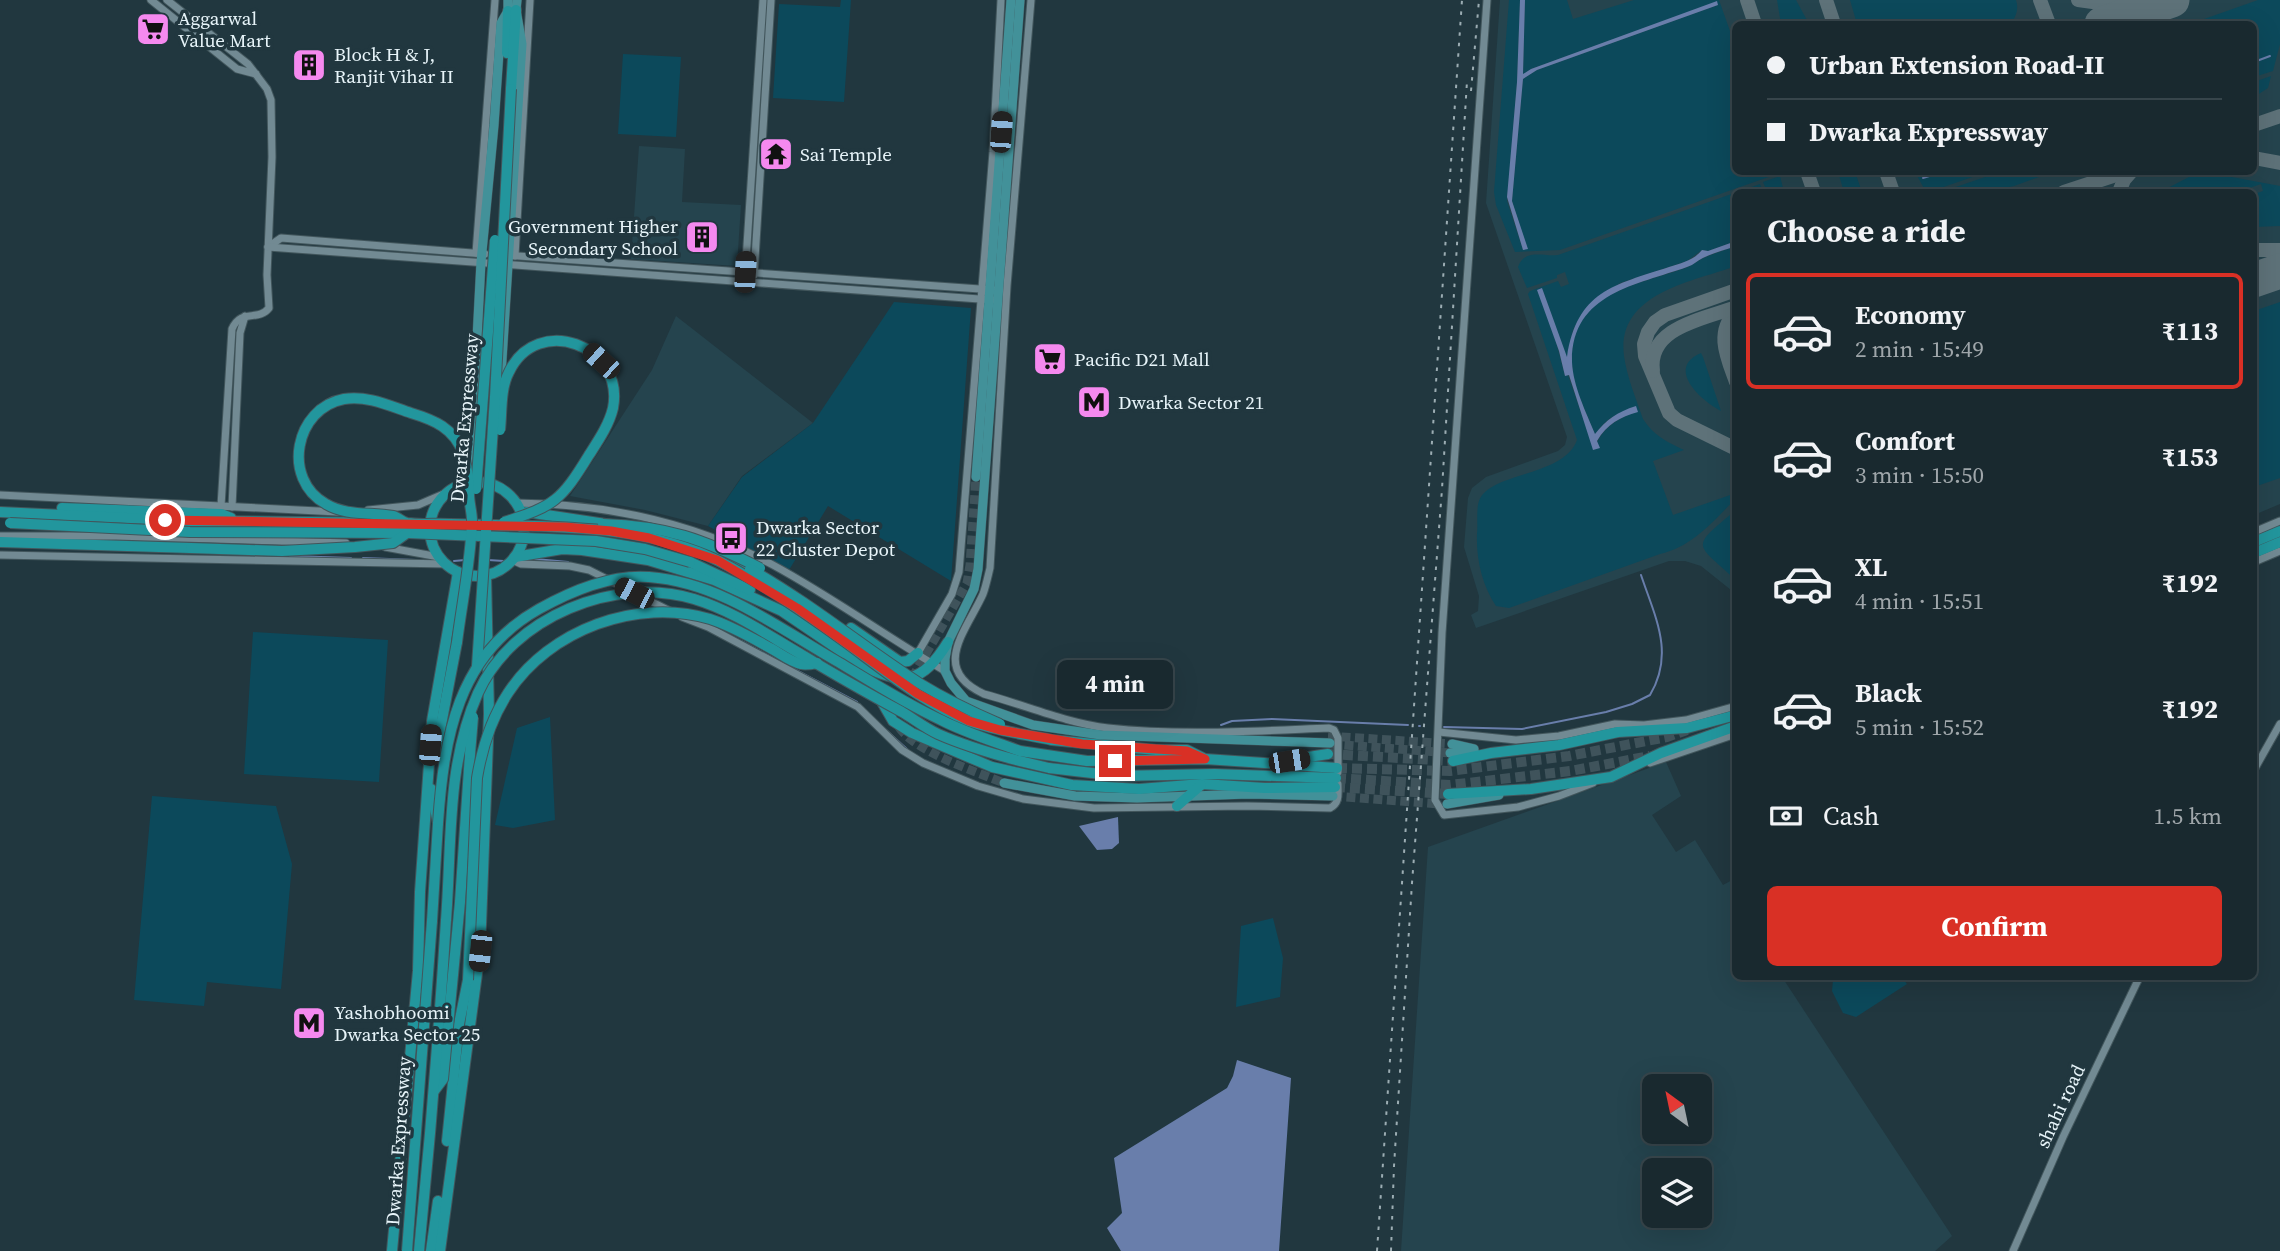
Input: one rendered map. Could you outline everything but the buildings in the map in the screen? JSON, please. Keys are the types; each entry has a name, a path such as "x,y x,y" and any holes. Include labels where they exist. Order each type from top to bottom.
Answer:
{"highway":[{"name":"Dwarka Expressway","path":"432,1093 443,1079 458,934 492,451 512,5"},
{"name":"Dwarka Expressway","path":"438,823 431,793 434,762 457,642 472,519 508,88"},
{"path":"492,451 500,430 505,384 509,372 521,356 540,343 563,341 577,343 601,361 613,386 613,405 607,425 583,466 554,502 529,515 495,525"},
{"path":"406,528 394,516 377,516 326,505 308,488 300,470 298,450 304,429 319,410 342,400 366,399 427,418 443,426 454,435 464,456 472,519"},
{"path":"514,558 524,535 519,507 503,488 493,484 470,482 457,486 437,503 430,527 430,538 442,561 458,572 472,576 486,575 497,571 514,558 562,549 649,560 714,580 782,611"},
{"path":"0,505 221,514 239,522"},
{"path":"519,507 662,535 712,551 750,569 802,601 942,709 969,721 1052,740 1187,751 1205,759 1269,764 1335,782"},
{"path":"0,512 406,528 596,541 645,549 690,562 751,591 860,664 892,670 918,653"},
{"path":"0,523 190,531 495,525 611,531 649,538 717,560 892,670 910,678 934,664 948,642"},
{"path":"565,527 577,523 663,529 723,549 773,575 851,628 892,670"},
{"path":"0,542 282,551 393,543 406,528"},
{"path":"2257,541 2280,531"},
{"path":"2257,552 2280,542"},
{"path":"391,1251 418,971 420,892 432,721 458,572"},
{"path":"440,1251 480,951 489,715 486,575"},
{"name":"Dwarka Expressway","path":"407,1251 442,766 447,738 470,679 495,643 512,627 552,601 596,583 629,578 647,577 696,586 737,603 940,720 1049,768 1118,776 1214,774 1267,783"},
{"name":"Dwarka Expressway","path":"419,1251 456,763 479,690 505,653 539,625 558,614 601,599 632,592 668,594 711,605 753,626 935,733 987,752 1087,761 1205,759"},
{"path":"431,1251 447,1141 459,1024 468,980 477,778 481,755 496,712 509,692 541,657 583,630 627,616 668,612 687,614 727,625 800,664 817,663"},
{"path":"860,664 893,721 912,733 992,766 1072,785 1139,789 1202,784 1335,782"},
{"path":"1452,752 1491,753 1559,745 1618,732 1672,730 1732,716"},
{"path":"1447,799 1611,777 1661,753 1732,727"},
{"path":"1269,764 1328,745"},
{"path":"1177,806 1214,774"}],"main road":[{"path":"990,289 1011,0"},
{"path":"976,477 990,289 1020,0"},
{"path":"470,482 480,256 501,23 512,5"},
{"path":"493,484 510,259 522,44 512,5"},
{"path":"989,300 985,486 978,569 974,589 948,642 945,671 955,690 965,701 1033,725 1101,736 1201,736 1328,745"},
{"path":"985,486 994,495"},
{"path":"1452,752 1491,753"},
{"path":"1004,783 1074,796 1138,798 1335,782"}],"street":[{"path":"151,0 237,69 257,74"},
{"path":"167,0 257,74 269,94 273,111 268,308 262,314 245,316 235,323 231,333 221,506"},
{"path":"480,256 495,0"},
{"path":"510,259 530,0"},
{"path":"753,284 749,272 763,0"},
{"path":"744,283 749,272 771,0"},
{"path":"510,259 990,289 993,152 1001,0"},
{"path":"514,558 521,564 570,566 589,570 685,619 708,627 858,707 902,750 923,763 978,786 1023,799 1076,807 1330,808 1336,805 1338,738 1334,730 1329,728 1201,736 1108,728 984,694 965,682 957,668 956,646 984,591 990,568 1017,157 1031,0"},
{"path":"1487,0 1442,634 1434,793 1437,806 1444,815 1518,807 1559,796 1732,735"},
{"path":"268,247 281,238 456,251 480,256 753,284 989,300 959,572 952,594 918,653"},
{"path":"268,247 455,260 480,256"},
{"path":"455,260 456,251"},
{"path":"232,507 240,334 245,316"},
{"path":"0,495 338,513 418,505 446,493"},
{"path":"519,507 575,506 630,514 704,534 775,566 945,671"},
{"path":"2257,531 2280,521"},
{"path":"0,536 116,536 324,542 390,547 442,561"},
{"path":"2257,561 2280,551"},
{"path":"0,555 442,561"},
{"path":"1439,732 1527,739 1559,736 1615,724 1644,725 1686,720 1732,707"},
{"path":"2257,765 2280,724"},
{"name":"shahi road","path":"2013,1251 2063,1137 2138,980"}],"shaded area":[{"path":"841,0 851,0 844,102 773,98 779,4 840,7"},
{"path":"1500,0 2280,0 2280,504 2257,514 2257,189 1732,189 1732,591 1701,566 1685,561 1669,561 1476,628 1471,615 1478,611 1479,596 1464,547 1468,498 1472,488 1486,477 1558,451 1565,445 1567,437 1486,203"},
{"path":"1509,0 1520,0 1517,82 1507,201 1523,250 1527,248 1512,201 1523,79 1537,70 1718,5 1716,2 1531,69 1523,75 1525,0 1567,0 1573,19 1634,0 1719,0 1732,37 1732,175 1774,175 1560,250 1515,252 1496,205 1494,192"},
{"path":"1520,0 1525,0 1523,74 1717,1 1718,5 1537,70 1523,79 1512,201 1528,249 1523,250 1507,197 1517,82"},
{"path":"1777,0 1796,0 1807,21 1780,21"},
{"path":"1850,0 2016,0 2017,9 2013,21 1856,21"},
{"path":"2258,0 2280,0 2280,44 2273,71 2257,76 2257,21 2198,21"},
{"path":"623,54 681,57 676,137 618,134"},
{"path":"2271,76 2268,88 2257,95 2257,81"},
{"path":"639,146 685,149 682,202 741,205 737,266 631,259"},
{"path":"1839,175 1856,175 1861,189 1843,189"},
{"path":"1917,175 1978,175 1938,189 1924,189"},
{"path":"1991,175 2045,175 2000,189 1950,189"},
{"path":"2221,175 2280,186 2280,226 2257,227 2257,193 2263,191 2261,184 2245,189 2166,189 2189,177"},
{"path":"1780,176 1783,189 1766,189 1763,182"},
{"path":"1760,184 1762,189 1746,189"},
{"path":"1732,193 1732,242 1708,251 1702,250 1687,261 1620,283 1581,315 1573,330 1567,359 1542,288 1565,376 1568,375 1594,450 1601,435 1611,425 1638,411 1613,417 1595,435 1573,373 1574,340 1582,321 1594,306 1610,295 1688,267 1732,248 1732,267 1679,285 1644,304 1632,318 1625,335 1624,356 1629,380 1643,419 1656,434 1684,450 1653,461 1673,515 1732,494 1732,502 1702,532 1672,551 1509,608 1496,606 1487,589 1479,562 1479,501 1497,484 1558,461 1569,452 1577,440 1528,294 1558,281 1561,287 1569,284 1565,272 1557,275 1557,278 1527,288 1518,267 1525,257 1530,255 1558,255"},
{"path":"1732,242 1732,247 1709,255 1690,266 1610,295 1595,306 1583,321 1575,339 1572,362 1581,399 1595,434 1623,411 1636,406 1638,412 1610,426 1597,441 1600,448 1593,450 1569,375 1565,376 1537,290 1542,288 1567,357 1579,318 1601,294 1631,279 1687,261 1702,250 1708,251"},
{"path":"894,302 971,308 951,581 828,506 789,570 708,526 742,477 813,423"},
{"path":"2280,302 2280,478 2257,486 2257,310"},
{"path":"676,316 813,423 742,476 708,526 645,510 570,496 652,370"},
{"path":"1701,353 1721,411 1696,392 1686,375 1686,367 1691,359"},
{"path":"1732,513 1732,576 1712,559 1703,545 1710,532"},
{"path":"253,632 388,640 379,782 244,774"},
{"path":"550,717 555,820 513,828 495,825 517,728"},
{"path":"1666,762 1681,796 1652,815 1676,852 1695,840 1723,885 1732,880 1732,980 1784,980 1952,1236 1935,1251 1401,1251 1428,847"},
{"path":"152,796 276,806 292,864 281,989 207,982 204,1006 134,1000"},
{"path":"1118,817 1119,843 1112,849 1097,850 1079,826"},
{"path":"1273,918 1283,958 1280,997 1236,1007 1241,926"},
{"path":"1833,980 1904,980 1907,984 1856,1017 1843,1013 1832,991"},
{"path":"1237,1060 1291,1078 1279,1251 1121,1251 1107,1228 1122,1213 1114,1158 1227,1088"}],"waterway":[{"path":"2257,61 2270,56"},
{"path":"1923,178 1932,175"},
{"path":"290,556 351,558"},
{"path":"363,558 416,560"},
{"path":"535,559 568,562"},
{"path":"454,561 465,560"},
{"path":"488,560 504,561"},
{"path":"1444,727 1522,729 1606,712 1650,695 1657,680 1662,650 1657,620 1641,575"},
{"path":"741,641 857,702"},
{"path":"1221,725 1232,721 1272,719 1408,725"},
{"path":"886,730 908,750"}],"taxiway":[{"path":"1747,0 1754,21"},
{"path":"1826,0 1833,21"},
{"path":"2040,0 2048,21"},
{"path":"2078,0 2122,6 2169,0"},
{"path":"2257,124 2280,116"},
{"path":"2257,159 2280,163"},
{"path":"1808,175 1813,189"},
{"path":"1887,175 1892,189"},
{"path":"2073,189 2116,175"},
{"path":"2120,189 2128,175"},
{"path":"2257,250 2280,250"},
{"path":"1732,291 1665,315 1655,322 1644,344 1645,356 1669,413 1677,420 1732,447"},
{"path":"1653,371 1654,356 1659,344 1668,335 1695,321 1732,308"},
{"path":"1732,316 1724,337 1732,370"}],"runway":[{"path":"2111,21 2172,0"},
{"path":"2257,279 2280,271"}],"tunnel":[{"path":"912,678 967,583 976,477"},
{"path":"899,727 918,745 932,753 1004,783"},
{"path":"1337,768 1450,771 1569,756 1667,737 1687,730"},
{"path":"1328,736 1452,744"},
{"path":"1331,744 1450,753"},
{"path":"1328,754 1453,761"},
{"path":"1336,778 1450,785 1570,771 1650,756"},
{"path":"1335,787 1448,794"},
{"path":"1333,796 1441,804"}],"railway":[{"path":"1377,1251 1462,0"},
{"path":"1471,91 1479,0"},
{"path":"1391,1251 1412,883 1442,489 1467,81"}],"place":[{"name":"Aggarwal Value Mart","path":"153,29"},
{"name":"Block H & J, Ranjit Vihar II","path":"309,65"},
{"name":"Sai Temple","path":"776,154"},
{"name":"Government Higher Secondary School","path":"702,237"},
{"name":"Pacific D21 Mall","path":"1050,359"},
{"name":"Dwarka Sector 21","path":"1094,402"},
{"name":"Dwarka Sector 22 Cluster Depot","path":"731,538"},
{"name":"Yashobhoomi Dwarka Sector 25","path":"309,1023"}],"route":[{"path":"165,520 565,527 649,538 717,560 770,590 918,694 969,721 1052,740 1187,751 1205,759 1115,761"}]}
